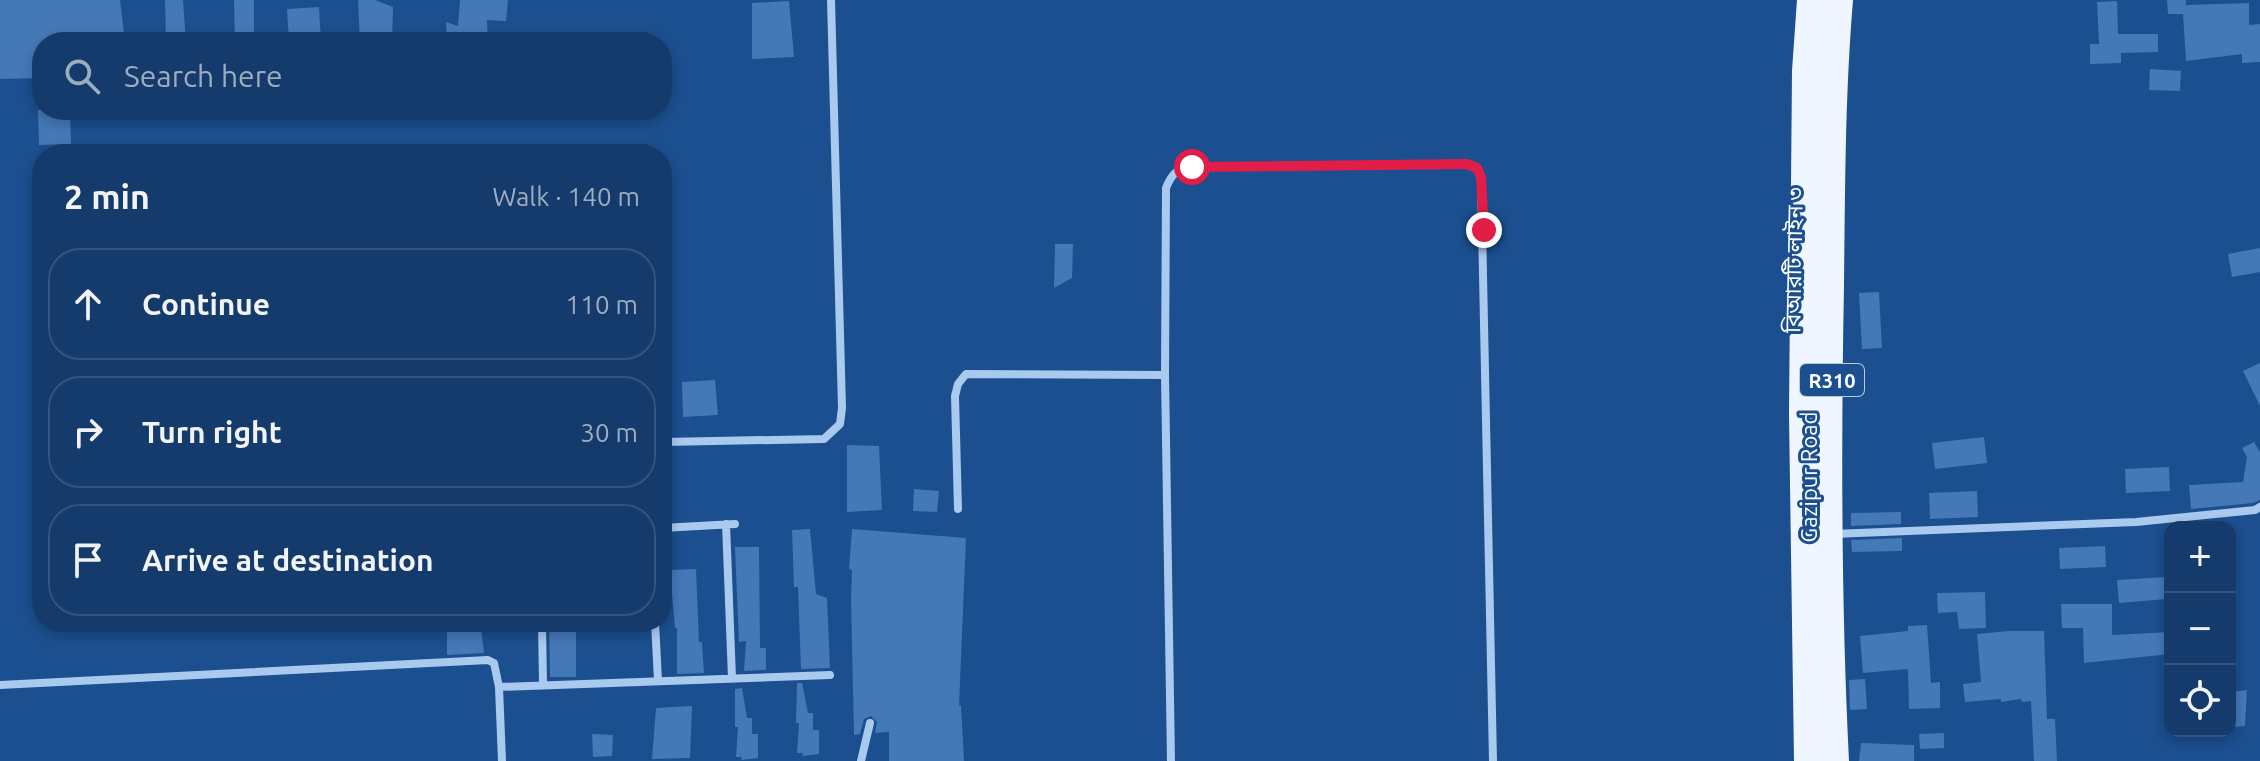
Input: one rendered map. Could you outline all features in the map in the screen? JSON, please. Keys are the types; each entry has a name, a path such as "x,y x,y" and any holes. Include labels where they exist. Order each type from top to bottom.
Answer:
{"main road":[{"name":"Gazipur Road","path":"1804,761 1799,414 1802,71 1807,0"},
{"name":"বিআরটি লাইন ৩","path":"1822,761 1815,411 1819,72 1825,0"},
{"name":"Gazipur Road","path":"1839,761 1832,534 1837,73 1843,0"}],"street":[{"path":"672,442 824,439 840,424 831,0"},
{"path":"1171,761 1165,375 1166,188 1170,177 1177,169 1192,167 1467,164 1477,168 1481,177 1484,230 1493,761"},
{"path":"958,509 955,396 958,384 966,374 1165,375"},
{"path":"1832,534 2136,522 2260,507"},
{"path":"672,527 730,524 732,678"},
{"path":"542,632 543,685"},
{"path":"656,632 658,681"},
{"path":"0,685 488,660 494,663 499,687 502,761"},
{"path":"499,687 830,675"},
{"path":"861,761 870,723"}],"building":[{"path":"0,0 120,0 124,32 32,32 32,78 0,79"},
{"path":"165,0 183,0 185,32 166,32"},
{"path":"234,0 254,0 254,32 235,32"},
{"path":"358,0 375,0 393,7 392,32 360,32"},
{"path":"460,0 508,0 506,21 487,20 488,32 446,32 446,22 458,26"},
{"path":"2167,0 2186,0 2186,5 2249,3 2249,25 2260,24 2260,62 2242,63 2242,54 2186,61 2183,14 2168,14"},
{"path":"789,1 794,57 752,59 752,3"},
{"path":"2117,1 2118,34 2158,34 2158,52 2121,53 2121,63 2090,64 2090,44 2099,44 2097,2"},
{"path":"319,7 320,32 288,32 287,9"},
{"path":"2150,69 2181,71 2180,91 2149,90"},
{"path":"38,120 70,120 71,144 39,144"},
{"path":"1055,244 1073,244 1072,278 1054,288"},
{"path":"2260,248 2260,272 2232,277 2228,254"},
{"path":"1879,292 1882,348 1862,349 1859,293"},
{"path":"2260,363 2260,406 2243,371"},
{"path":"715,380 718,415 683,417 682,382"},
{"path":"1984,437 1987,463 1935,469 1932,443"},
{"path":"2254,442 2260,452 2260,500 2191,509 2189,485 2243,482 2247,457 2242,448"},
{"path":"847,445 879,446 882,510 847,512"},
{"path":"2169,467 2170,491 2126,493 2125,469"},
{"path":"914,489 939,491 937,512 913,511"},
{"path":"1977,491 1978,517 1930,519 1929,493"},
{"path":"1901,512 1901,524 1851,526 1851,513"},
{"path":"810,529 816,594 827,598 830,668 801,669 792,530"},
{"path":"852,529 966,538 959,706 964,761 889,761 889,732 875,733 877,722 871,716 864,719 860,734 854,735 852,570 849,569"},
{"path":"1902,538 1902,551 1852,552 1851,540"},
{"path":"2105,546 2106,567 2060,569 2059,548"},
{"path":"735,547 759,547 760,648 766,648 766,670 744,671 746,641 739,642"},
{"path":"696,569 699,642 702,642 704,673 677,674 672,570"},
{"path":"2164,577 2164,599 2119,603 2117,580"},
{"path":"1985,592 1986,628 1959,629 1957,612 1938,613 1937,593"},
{"path":"2061,604 2112,604 2112,635 2164,632 2164,655 2084,663 2083,628 2062,628"},
{"path":"1927,625 1931,683 1940,682 1940,708 1909,709 1908,669 1863,673 1860,636 1908,631 1908,626"},
{"path":"2044,631 2047,719 2055,719 2057,761 2034,761 2031,701 2001,702 2001,699 1965,702 1963,684 1981,682 1977,634"},
{"path":"447,632 481,632 484,653 447,655"},
{"path":"549,632 576,632 576,677 550,677"},
{"path":"1865,679 1867,709 1850,710 1849,680"},
{"path":"797,683 802,683 808,713 813,713 813,730 819,730 819,754 802,756 803,753 797,753"},
{"path":"742,688 747,718 752,718 752,734 758,734 758,758 741,760 742,757 736,757 738,727 735,727 735,689"},
{"path":"2247,690 2245,726 2236,727 2236,691"},
{"path":"692,706 690,758 652,759 656,708"},
{"path":"1944,733 1944,748 1920,749 1919,734"},
{"path":"592,734 613,735 612,756 593,757"},
{"path":"1861,743 1914,745 1914,761 1859,761"}],"route":[{"path":"1192,167 1467,164 1477,168 1481,177 1484,230"}]}
